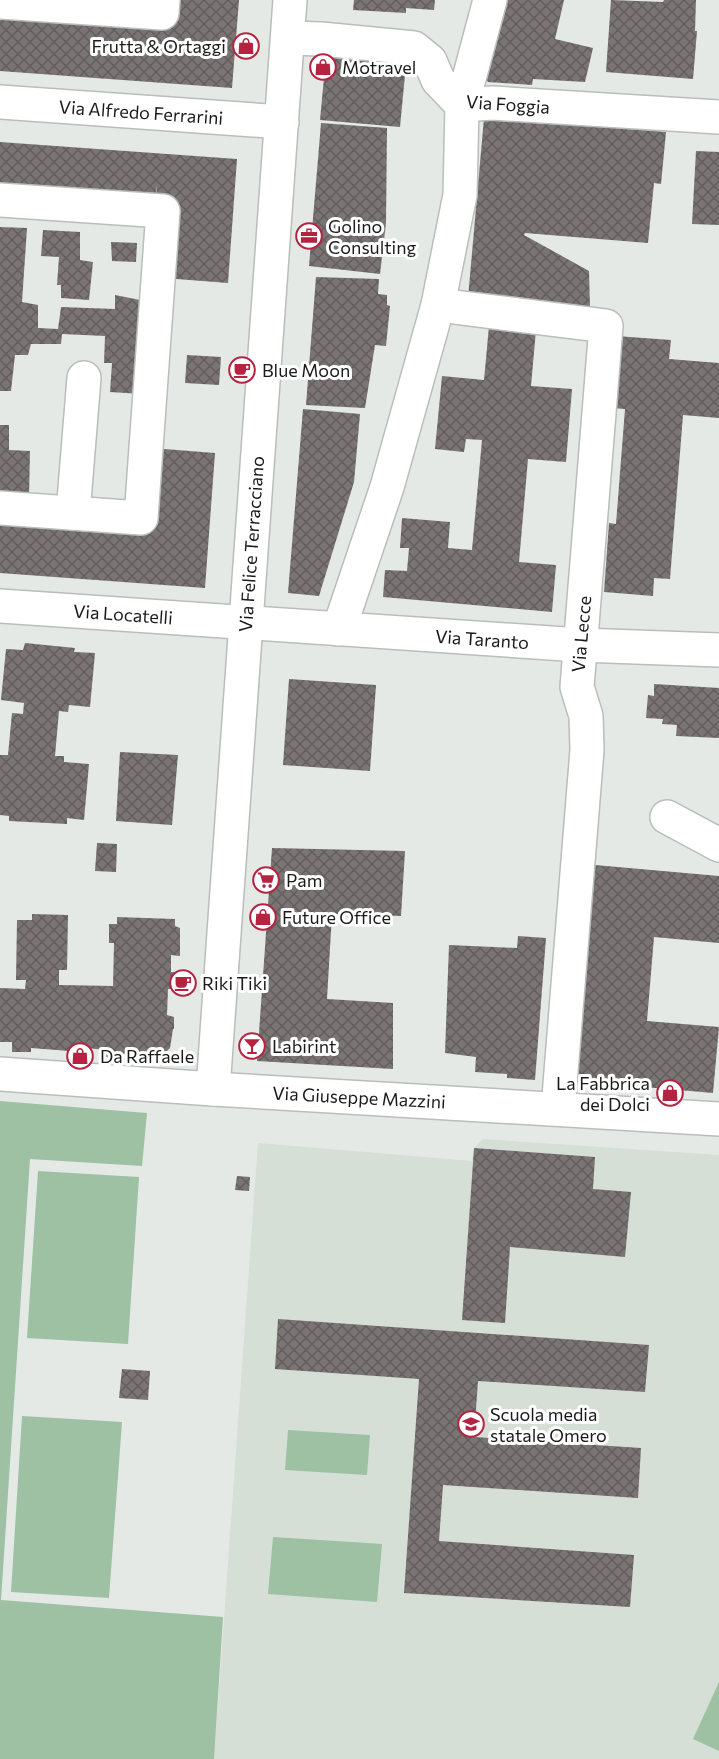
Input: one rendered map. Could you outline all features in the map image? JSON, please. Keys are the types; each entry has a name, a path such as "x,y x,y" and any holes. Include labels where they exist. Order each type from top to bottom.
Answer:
{"street":[{"path":"0,2 105,5 162,14 163,0"},
{"name":"Via Felice Terracciano","path":"213,1089 291,0"},
{"path":"339,629 387,487 438,305 460,195 462,105 490,0"},
{"name":"Via Foggia","path":"288,38 414,48 430,61 438,80 462,105 492,103 719,117"},
{"name":"Via Alfredo Ferrarini","path":"0,102 282,122"},
{"path":"0,200 163,211 141,518 0,508"},
{"name":"Via Lecce","path":"438,305 606,326 577,687 586,716 587,750 558,1109"},
{"path":"73,513 84,378"},
{"name":"Via Locatelli","path":"0,606 245,622"},
{"name":"Via Taranto","path":"245,622 580,645 719,650"},
{"path":"667,817 719,845"},
{"name":"Via Giuseppe Mazzini","path":"0,1074 719,1119"}],"shaded area":[{"name":"Scuola media statale Omero","path":"483,1139 719,1155 719,1759 214,1759 258,1143 472,1161 474,1148"}],"green space":[{"path":"0,1101 147,1113 142,1166 30,1159 1,1600 223,1617 214,1759 0,1759"},
{"path":"38,1171 139,1177 128,1344 27,1338"},
{"path":"22,1416 122,1422 109,1598 11,1592"},
{"path":"288,1430 370,1435 367,1475 285,1470"},
{"path":"273,1537 382,1544 377,1602 268,1594"},
{"path":"719,1682 719,1751 693,1739"}],"building":[{"path":"167,0 239,0 232,88 0,71 0,8"},
{"path":"354,0 435,0 434,10 406,8 406,13 353,10"},
{"path":"500,0 564,0 555,39 593,48 585,82 533,79 532,85 488,82 483,76"},
{"path":"611,0 663,2 664,0 696,0 695,31 697,31 693,79 606,72"},
{"path":"327,46 407,54 400,127 320,120"},
{"path":"484,118 666,132 661,184 654,183 648,243 525,233 524,235 589,271 590,309 468,298"},
{"path":"321,123 387,128 386,223 380,274 309,266"},
{"path":"0,142 237,159 228,283 164,278 156,203 157,185 154,208 0,197"},
{"path":"696,151 719,152 719,225 692,224"},
{"path":"0,227 27,228 22,302 38,305 38,328 58,329 61,307 115,309 115,295 140,300 142,394 110,392 112,363 104,363 105,336 62,334 61,344 31,344 28,355 15,355 11,391 0,391"},
{"path":"43,230 80,232 80,260 93,262 89,300 61,298 61,285 57,285 59,257 41,256"},
{"path":"111,242 137,243 136,262 112,261"},
{"path":"316,277 379,279 378,294 387,295 387,305 390,306 386,346 375,345 365,408 306,405"},
{"path":"489,326 536,330 531,386 572,389 566,462 528,459 519,562 556,565 552,612 383,597 385,570 407,571 409,548 400,548 402,518 450,522 448,548 472,550 482,440 466,439 464,452 435,449 442,376 484,380"},
{"path":"616,336 671,340 669,359 719,363 719,418 683,415 670,579 654,578 653,596 604,592 609,523 616,524 625,409 611,408"},
{"path":"187,355 221,357 219,385 185,383"},
{"path":"303,409 360,414 354,482 319,596 288,593"},
{"path":"0,425 9,425 9,450 30,451 29,497 0,496"},
{"path":"152,448 215,453 205,588 0,573 0,513 146,524"},
{"path":"25,643 75,648 74,652 95,653 90,707 69,705 68,712 59,711 55,756 64,756 64,762 89,764 84,820 67,818 67,824 9,821 9,816 0,815 0,755 8,755 12,713 23,714 24,703 1,700 6,649 23,650"},
{"path":"289,679 376,685 370,771 283,765"},
{"path":"654,684 719,688 719,738 676,736 677,725 662,724 663,719 646,718 648,695 654,696"},
{"path":"120,752 178,755 172,825 116,821"},
{"path":"97,843 117,844 116,872 95,871"},
{"path":"272,848 405,851 401,916 332,914 327,999 393,1003 393,1069 257,1061"},
{"path":"595,865 719,876 719,943 654,937 647,1021 719,1027 713,1093 576,1081"},
{"path":"32,914 68,915 67,970 59,970 59,985 113,986 114,943 109,943 109,924 117,924 117,917 175,919 175,926 180,928 180,956 171,955 171,972 177,972 177,989 168,989 167,1015 174,1017 174,1029 170,1048 157,1061 140,1061 141,1055 123,1054 122,1057 106,1057 104,1050 70,1046 69,1051 31,1048 31,1052 12,1052 12,1042 0,1042 0,988 25,989 26,980 16,980 17,920 32,920"},
{"path":"518,936 546,938 535,1080 507,1078 507,1074 475,1072 476,1057 445,1053 449,945 517,948"},
{"path":"474,1148 595,1157 593,1189 631,1192 625,1257 510,1247 505,1323 462,1320"},
{"path":"237,1176 250,1177 249,1191 235,1190"},
{"path":"278,1319 649,1345 645,1392 478,1381 474,1437 641,1448 638,1498 443,1485 439,1541 634,1555 630,1607 404,1593 419,1379 275,1369"},
{"path":"122,1369 150,1371 148,1400 119,1398"}],"place":[{"name":"Frutta & Ortaggi","path":"246,46"},
{"name":"Motravel","path":"323,67"},
{"name":"Golino Consulting","path":"309,236"},
{"name":"Blue Moon","path":"242,370"},
{"name":"Pam","path":"266,880"},
{"name":"Future Office","path":"263,917"},
{"name":"Riki Tiki","path":"183,983"},
{"name":"Labirint","path":"252,1046"},
{"name":"Da Raffaele","path":"80,1056"},
{"name":"La Fabbrica dei Dolci","path":"670,1093"},
{"name":"Scuola media statale Omero","path":"471,1424"}]}
